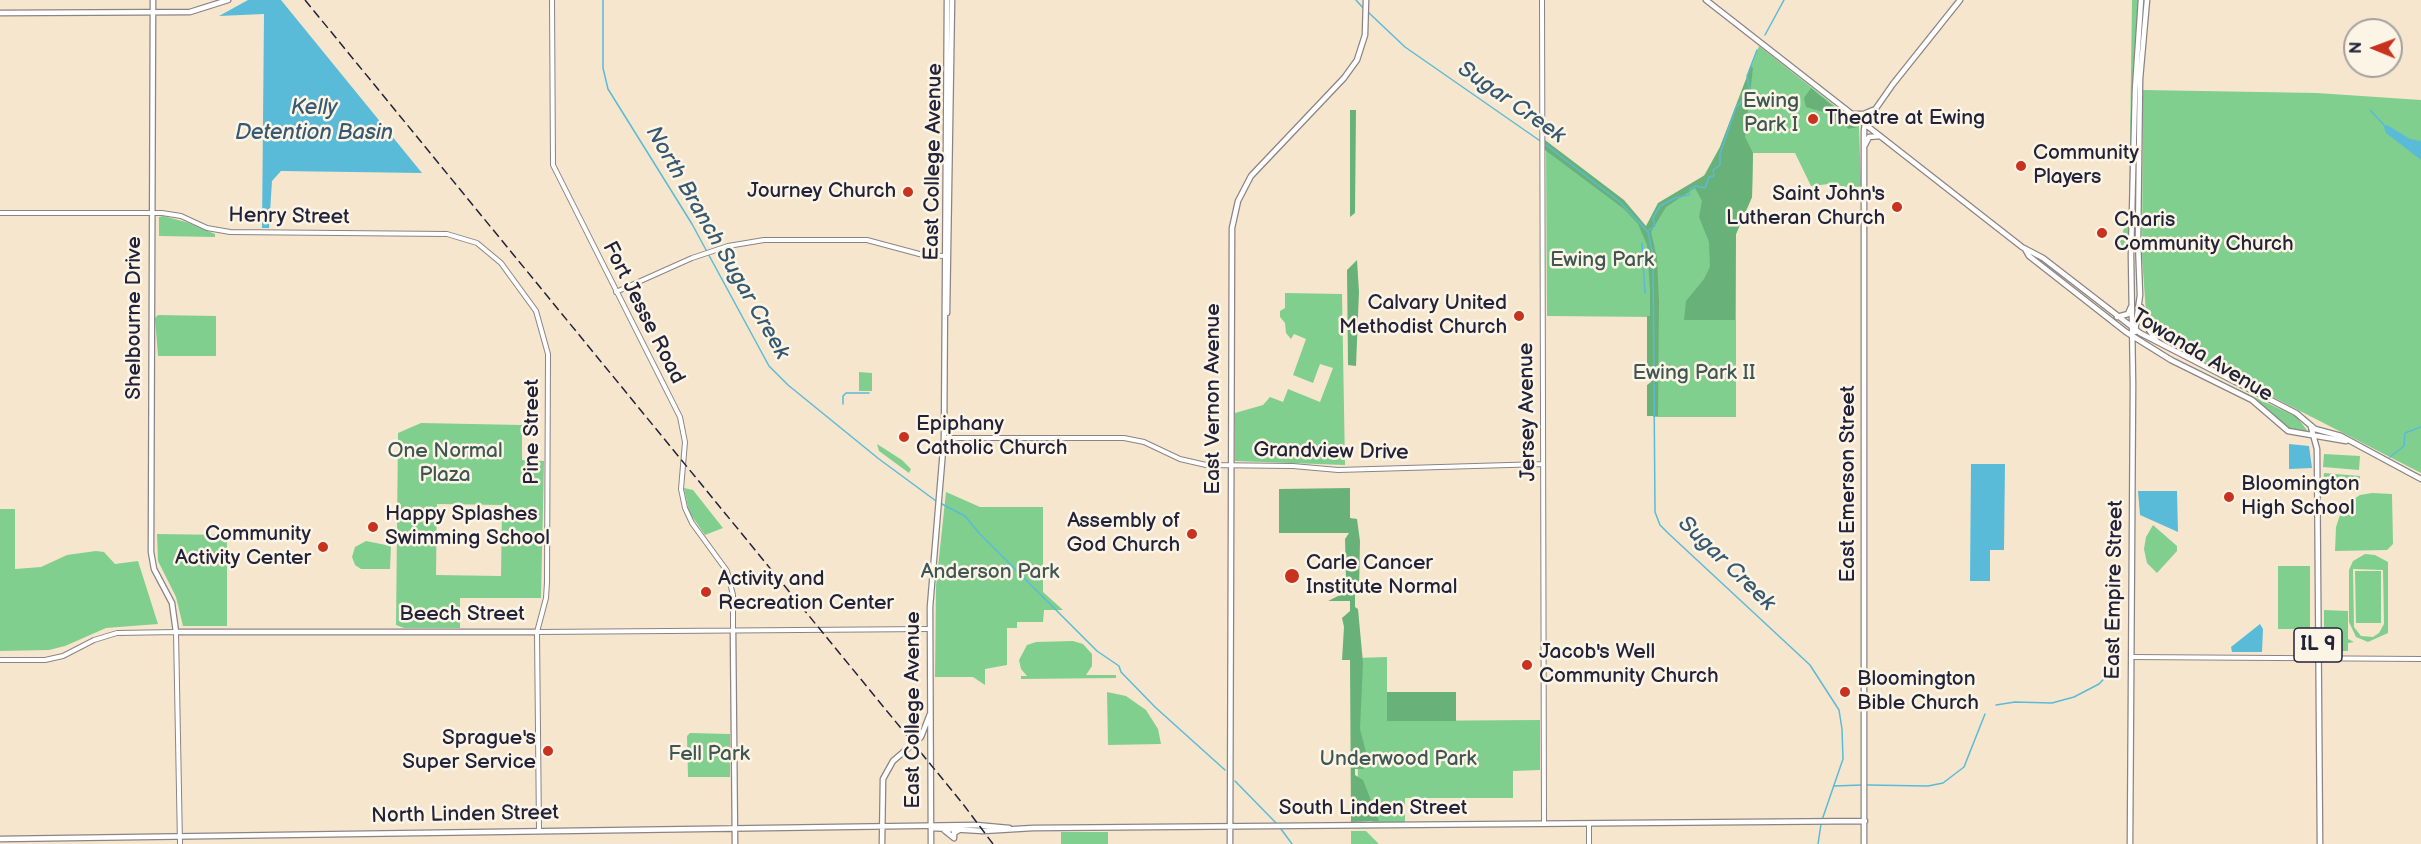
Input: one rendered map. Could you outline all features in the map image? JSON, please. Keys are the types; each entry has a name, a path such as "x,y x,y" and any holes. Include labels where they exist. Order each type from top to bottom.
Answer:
{"main road":[{"name":"Shelbourne Drive","path":"153,0 151,552 154,569 173,608 176,632"},
{"path":"0,13 199,11 228,0"},
{"name":"East College Avenue","path":"946,0 946,256"},
{"name":"East College Avenue","path":"931,844 930,629 932,576 944,438 952,0"},
{"name":"East Vernon Avenue","path":"1230,844 1231,236 1237,206 1246,183 1259,165 1349,72 1360,54 1366,23 1366,0"},
{"name":"Towanda Avenue","path":"1706,0 2025,249 2043,258 2134,329 2167,349 2296,413 2311,427 2341,436 2421,478"},
{"path":"1864,124 1960,0"},
{"name":"IL 9","path":"2134,329 2132,304 2135,90 2141,0"},
{"name":"IL 9","path":"2146,0 2139,101 2140,295 2146,327 2167,349"},
{"path":"1852,114 1864,114 1875,109"},
{"name":"East Emerson Street","path":"1864,124 1864,844"},
{"path":"1864,151 1869,137 1880,136"},
{"name":"Towanda Avenue","path":"2025,249 2029,256 2132,337 2210,380 2252,400 2288,431 2347,441"},
{"name":"IL 9","path":"2132,337 2140,295"},
{"path":"2117,316 2128,314 2132,304"},
{"path":"2122,330 2133,348"},
{"name":"East Empire Street","path":"2130,844 2132,337"},
{"path":"2210,380 2214,372"},
{"name":"IL 9","path":"2311,427 2316,447 2320,844"},
{"path":"2316,447 2328,437"},
{"path":"733,630 735,844"},
{"name":"Beech Street","path":"176,632 537,632"},
{"path":"882,844 884,778 893,761 921,737 930,711"},
{"name":"South Linden Street","path":"931,828 944,830 954,838 954,833 959,830 1009,828 1864,822"},
{"name":"South Linden Street","path":"931,828 976,825 1009,828"},
{"name":"North Linden Street","path":"0,839 180,835 931,828"}],"street":[{"name":"Fort Jesse Road","path":"552,0 553,165 680,417 685,441 681,489 684,506 694,527 727,571 733,595 733,630"},
{"name":"Jersey Avenue","path":"1542,0 1544,824"},
{"name":"Henry Street","path":"0,213 152,213 181,216 224,232 440,233 472,240"},
{"path":"616,292 701,255 764,240 858,239 880,242 923,255 946,256"},
{"name":"Pine Street","path":"472,240 493,255 525,294 540,321 547,344 547,582 546,598 537,632 539,831"},
{"name":"Grandview Drive","path":"944,438 1124,438 1152,444 1194,464 1231,466 1293,466 1341,470 1543,464"},
{"name":"Beech Street","path":"537,632 930,629"},
{"path":"176,632 180,844"},
{"name":"Beech Street","path":"0,660 63,656 94,640 117,633 176,632"},
{"path":"2131,657 2421,659"},
{"path":"1589,824 1589,844"}],"green space":[{"path":"2132,0 2139,0 2133,72 2129,245 2124,252 2120,241 2129,212"},
{"name":"Ewing Park","path":"1759,46 1859,125 1861,186 1854,188 1829,184 1811,186 1795,153 1753,153 1752,197 1736,234 1736,417 1653,417 1654,317 1547,316 1546,145 1620,202 1648,231 1661,206 1702,179 1720,147"},
{"path":"1751,66 1753,68 1745,137 1753,153 1752,197 1736,234 1735,320 1684,320 1686,301 1704,279 1710,267 1709,242 1699,217 1702,201 1695,188 1666,207 1651,232 1657,258 1659,302 1658,416 1647,416 1647,385 1651,382 1652,369 1647,368 1647,316 1650,316 1650,290 1647,245 1638,224 1624,209 1545,150 1545,140 1624,200 1646,226 1658,203 1705,175 1720,147"},
{"path":"1811,88 1858,127 1848,129 1844,123 1839,124 1836,116 1806,107 1804,98"},
{"path":"2143,90 2317,93 2421,100 2421,473 2193,356 2168,342 2152,328 2146,313 2142,256"},
{"path":"1350,110 1356,110 1355,213 1350,217"},
{"path":"159,217 186,222 215,234 215,237 159,236"},
{"path":"1357,260 1359,292 1356,366 1348,365 1347,270"},
{"path":"1285,293 1342,294 1345,465 1235,461 1235,413 1263,405 1270,397 1283,402 1288,389 1320,402 1333,368 1320,364 1313,383 1293,375 1306,339 1294,334 1291,339 1286,333 1285,323 1280,317 1280,311 1285,308"},
{"path":"158,315 216,316 216,356 158,356 155,318"},
{"path":"859,372 872,373 872,391 859,391"},
{"path":"2214,378 2297,417 2309,433 2288,429 2260,403"},
{"name":"One Normal Plaza","path":"421,423 522,425 522,460 544,461 541,598 460,598 460,628 404,628 396,625 398,433","holes":["437,504 502,505 501,576 436,575"]},
{"path":"877,444 902,460 911,469 909,473 879,451"},
{"path":"2324,454 2360,456 2359,470 2323,467"},
{"path":"2324,473 2360,476 2358,491 2323,488"},
{"path":"684,488 693,490 723,528 705,535 689,512"},
{"path":"1350,488 1350,518 1357,519 1360,541 1359,591 1355,595 1355,607 1358,609 1363,663 1360,729 1367,756 1364,769 1355,769 1355,775 1363,780 1379,821 1351,822 1350,660 1342,660 1344,627 1342,618 1350,611 1350,601 1328,601 1342,594 1346,577 1345,539 1349,533 1279,533 1279,489"},
{"name":"Anderson Park","path":"946,492 980,507 1043,507 1043,592 1063,610 1044,610 1043,622 1017,622 1017,628 1007,628 1007,665 985,669 985,685 973,677 935,677 936,586"},
{"path":"2392,494 2393,544 2387,550 2335,551 2336,527 2343,506 2360,495"},
{"path":"0,509 15,509 15,569 41,567 67,555 96,551 104,552 115,564 138,561 158,624 106,628 65,646 49,650 0,651"},
{"path":"2153,525 2177,546 2177,551 2157,573 2147,563 2144,549 2146,537"},
{"path":"157,534 227,535 227,626 183,626 176,597 158,561"},
{"path":"366,541 391,546 390,569 361,569 355,565 352,557 355,547"},
{"path":"2365,554 2375,555 2388,562 2388,633 2368,642 2356,637 2349,622 2349,570 2353,561","holes":["2353,569 2383,570 2384,624 2379,633 2373,637 2361,636 2354,627"]},
{"path":"2278,566 2310,566 2310,629 2278,629"},
{"path":"2355,571 2381,571 2381,623 2356,623"},
{"path":"2324,610 2348,611 2348,639 2354,642 2348,643 2348,651 2324,651"},
{"path":"1073,641 1083,644 1092,654 1092,666 1086,675 1116,675 1116,678 1021,679 1021,676 1027,676 1021,669 1019,660 1027,645 1036,642"},
{"name":"Underwood Park","path":"1387,657 1387,721 1540,720 1540,770 1513,771 1513,798 1405,798 1405,823 1373,823 1358,778 1355,658"},
{"path":"1107,692 1126,696 1146,710 1158,729 1161,744 1108,745"},
{"path":"1387,692 1456,692 1456,721 1387,721"},
{"name":"Fell Park","path":"690,733 730,734 730,777 688,777 687,736"},
{"path":"1351,831 1366,831 1379,844 1351,844"},
{"path":"1061,832 1108,832 1108,844 1061,844"}],"water":[{"name":"Kelly Detention Basin","path":"248,0 281,0 422,173 281,171 272,181 269,228 262,228 264,14 219,16"},
{"path":"2387,125 2410,139 2421,141 2421,160 2386,133 2384,127"},
{"path":"2289,444 2309,446 2312,468 2289,469"},
{"path":"1971,464 2005,464 2004,550 1990,550 1990,581 1970,581"},
{"path":"2138,491 2177,491 2178,532 2140,515"},
{"path":"2260,624 2263,629 2262,652 2232,652 2231,647"}],"waterway":[{"name":"North Branch Sugar Creek","path":"603,0 603,68 608,89 692,224 769,366 788,385 879,459 936,501"},
{"name":"Sugar Creek","path":"1356,0 1364,9"},
{"name":"Sugar Creek","path":"1765,35 1784,0"},
{"name":"Sugar Creek","path":"1368,12 1405,47 1546,145 1620,202 1648,232 1653,256 1655,512 1660,525 1669,534 1810,665 1839,710 1843,759 1822,820"},
{"name":"Sugar Creek","path":"1649,230 1655,226 1653,218 1660,206 1675,198 1689,195 1690,189 1696,186 1705,188 1709,177 1714,176 1713,170 1720,165 1720,154 1736,107 1750,93 1747,76 1757,50"},
{"path":"2370,110 2385,126"},
{"path":"1642,243 1645,293"},
{"path":"843,404 843,396 846,393 869,393"},
{"path":"2390,457 2404,446 2405,433 2421,427"},
{"name":"North Branch Sugar Creek","path":"940,503 965,516 979,533 1097,651 1119,666 1121,672 1155,707 1225,770"},
{"name":"Sugar Creek","path":"1996,705 2015,702 2052,703 2074,697 2099,684 2120,662"},
{"name":"Sugar Creek","path":"1867,785 1928,786 1943,783 1964,767 1985,714"},
{"name":"North Branch Sugar Creek","path":"1235,781 1278,825"},
{"name":"Sugar Creek","path":"1834,786 1862,785"},
{"name":"Sugar Creek","path":"1818,844 1821,824"},
{"name":"North Branch Sugar Creek","path":"1281,829 1292,844"}],"railway":[{"path":"305,0 963,804 993,844"}],"place":[{"name":"Theatre at Ewing","path":"1813,119"},
{"name":"Community Players","path":"2021,166"},
{"name":"Journey Church","path":"908,192"},
{"name":"Saint John's Lutheran Church","path":"1897,207"},
{"name":"Charis Community Church","path":"2102,233"},
{"name":"Calvary United Methodist Church","path":"1519,316"},
{"name":"Epiphany Catholic Church","path":"904,437"},
{"name":"Bloomington High School","path":"2229,497"},
{"name":"Happy Splashes Swimming School","path":"373,527"},
{"name":"Assembly of God Church","path":"1192,534"},
{"name":"Community Activity Center","path":"323,547"},
{"name":"Carle Cancer Institute Normal","path":"1292,576"},
{"name":"Activity and Recreation Center","path":"706,592"},
{"name":"Jacob's Well Community Church","path":"1527,665"},
{"name":"Bloomington Bible Church","path":"1845,692"},
{"name":"Sprague's Super Service","path":"548,751"}],"park label":[{"name":"Ewing Park I","path":"1771,114"},
{"name":"Ewing Park II","path":"1694,374"}]}
